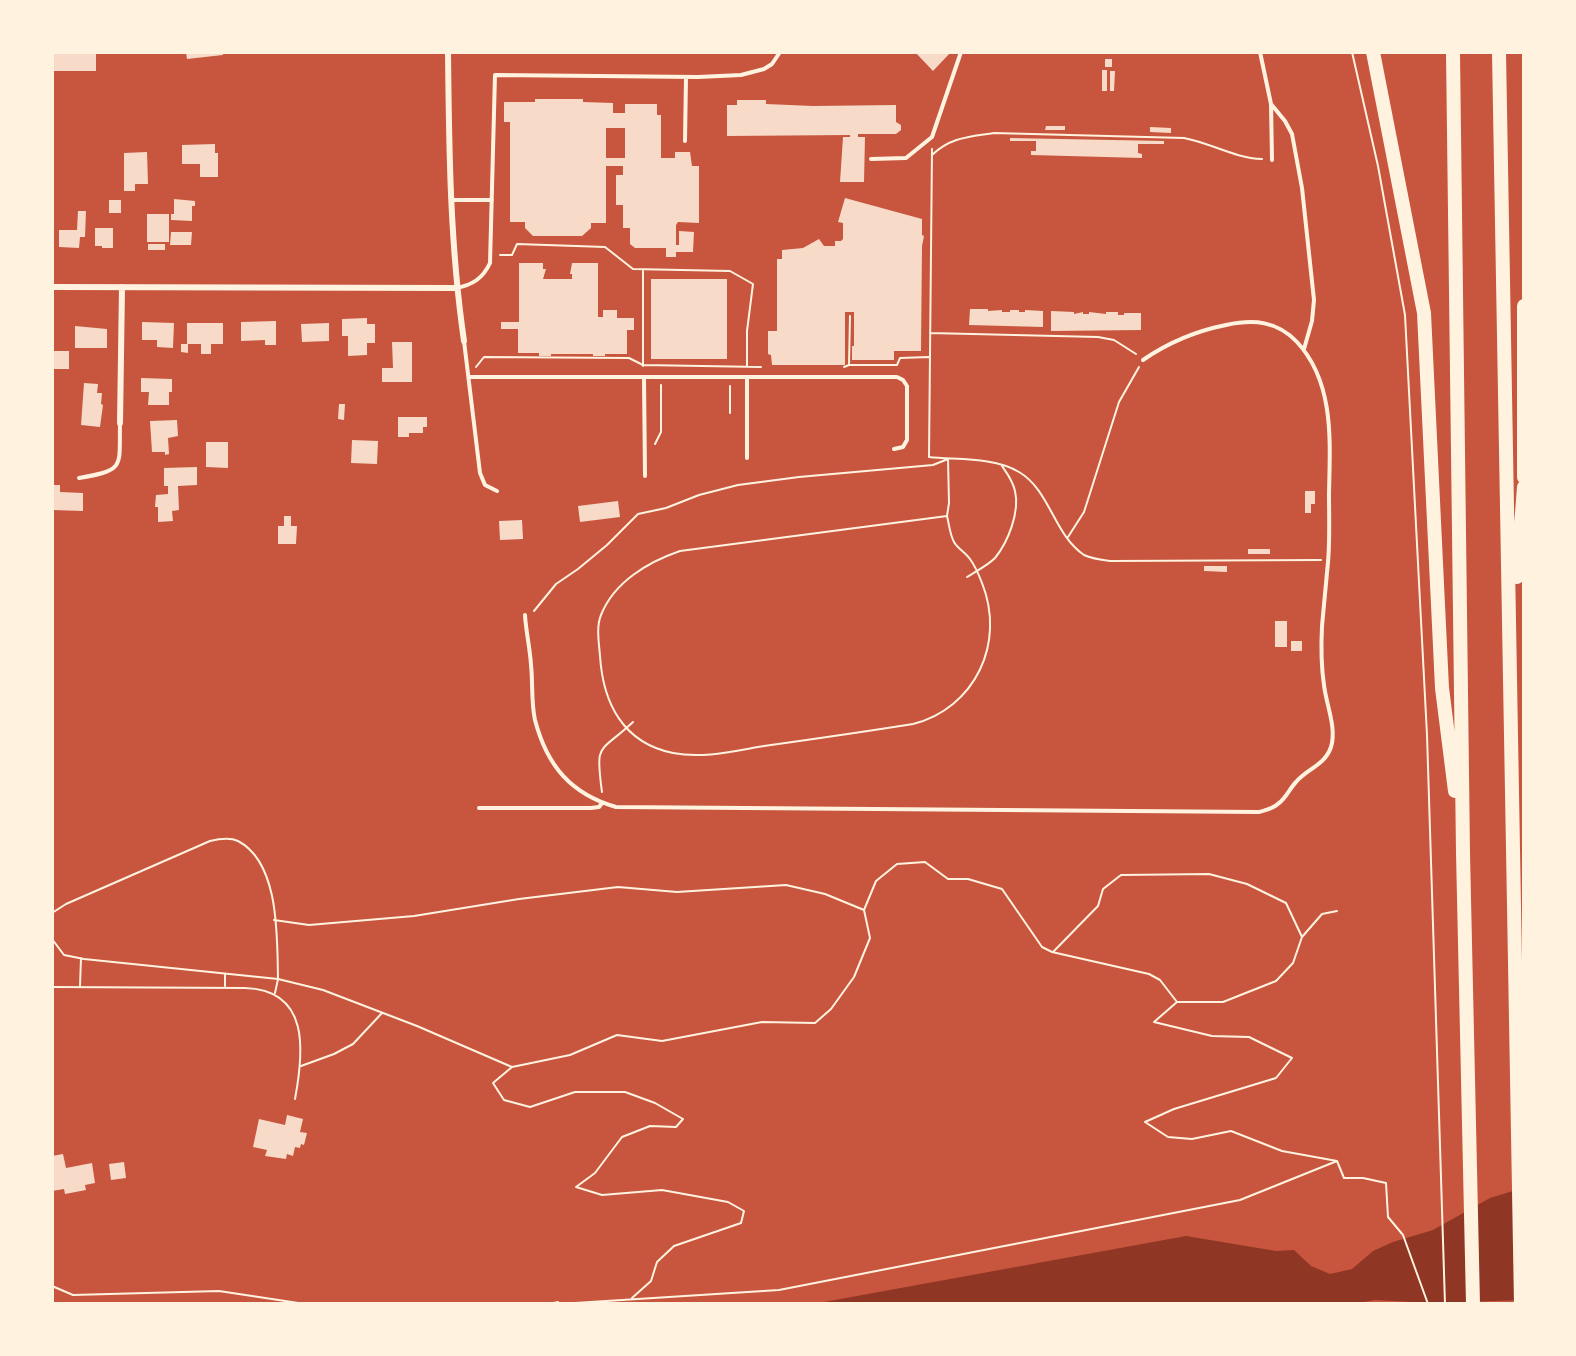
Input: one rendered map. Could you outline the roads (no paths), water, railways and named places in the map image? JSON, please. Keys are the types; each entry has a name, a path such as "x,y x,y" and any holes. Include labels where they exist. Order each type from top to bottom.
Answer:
{"highway":[{"path":"1373,52 1424,313 1442,688 1463,853"},
{"path":"1453,52 1463,853 1473,1304"},
{"path":"1499,52 1521,1304"},
{"path":"1524,306 1524,477"},
{"path":"1511,663 1524,487"}],"street":[{"path":"448,52 451,200 456,288 464,341"},
{"path":"52,287 456,288"},
{"path":"120,423 122,287"}],"lane":[{"path":"456,288 471,284 480,278 486,272 491,255 495,75 686,77 741,75 756,72 772,64 780,52"},
{"path":"870,159 906,158 932,137 961,52"},
{"path":"1260,52 1271,105 1272,160"},
{"path":"685,141 686,77"},
{"path":"1271,105 1285,121 1292,134 1302,188 1314,300 1312,321 1304,350"},
{"path":"451,200 492,200"},
{"path":"525,615 535,720 550,757 570,784 582,794 616,807 1258,812 1271,809 1281,802 1296,781 1318,765 1331,746 1331,717 1321,663 1328,560 1330,440 1328,415 1317,370 1304,350 1281,328 1252,321 1216,327 1190,335 1162,347 1143,360"},
{"path":"464,341 482,480 491,490 497,492"},
{"path":"469,377 900,378 907,386 907,440 903,447 894,449"},
{"path":"644,377 645,476"},
{"path":"747,377 747,458"},
{"path":"79,478 112,471 119,463 120,423"},
{"path":"479,808 591,808 598,807 602,803"}]}
